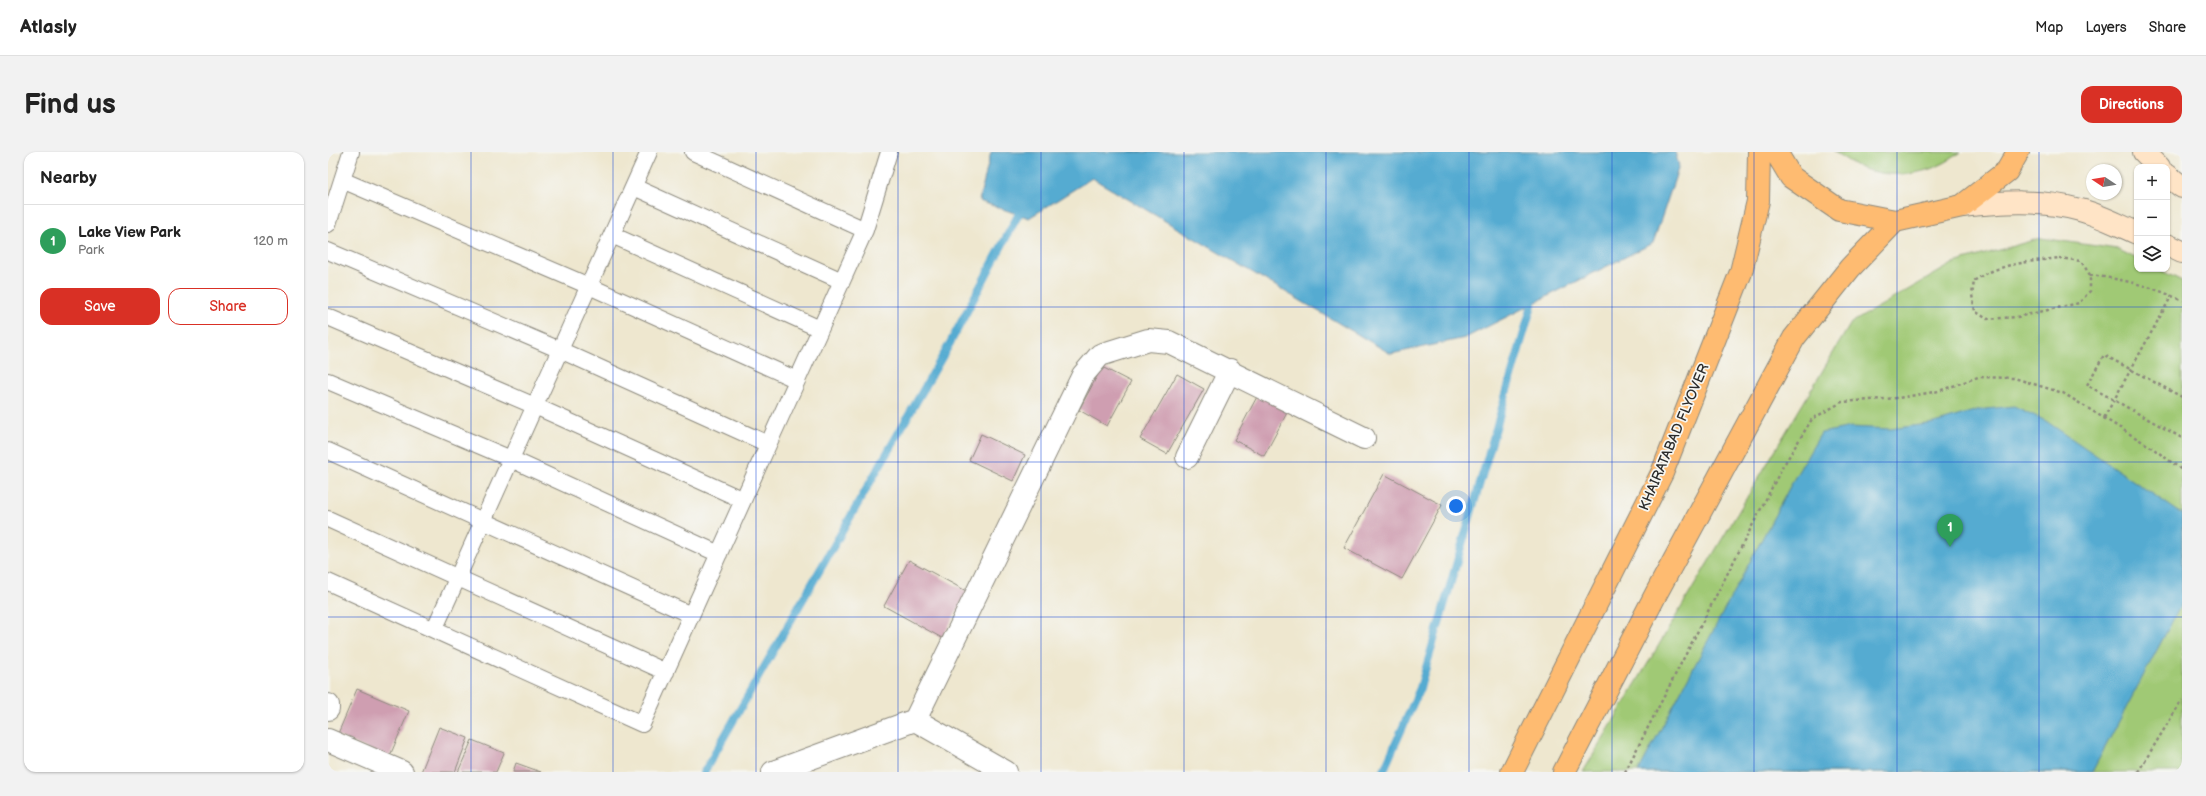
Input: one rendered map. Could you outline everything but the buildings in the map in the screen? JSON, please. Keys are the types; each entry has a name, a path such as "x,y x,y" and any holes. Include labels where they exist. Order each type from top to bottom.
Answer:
{"main road":[{"name":"KHAIRATABAD FLYOVER","path":"1512,772 1610,580 1662,473 1742,272 1758,201 1760,152"},
{"path":"1776,152 1791,177 1839,210 1896,221 1962,206 2006,172 2018,152"},
{"path":"1564,772 1657,592 1794,338 1850,268 1896,221"}],"street":[{"path":"2144,152 2156,164"},
{"path":"2170,177 2182,187"},
{"path":"1962,206 2019,201 2049,203 2081,210 2134,232"},
{"path":"2170,246 2182,252"},
{"path":"774,772 915,720 1082,375 1100,355 1148,340 1169,342 1230,370 1364,438"},
{"path":"1188,457 1230,370"},
{"path":"915,720 1006,772"},
{"path":"328,740 402,772"}],"lane":[{"path":"328,224 351,152"},
{"path":"434,630 650,152"},
{"path":"693,152 865,230"},
{"path":"328,582 642,724 865,230 889,152"},
{"path":"342,180 589,286 797,380"},
{"path":"634,187 842,281"},
{"path":"612,235 820,329"},
{"path":"328,251 560,350 768,444"},
{"path":"328,317 535,406 743,500"},
{"path":"328,381 511,459 719,554"},
{"path":"328,451 691,615"},
{"path":"328,519 666,672"}],"path":[{"path":"2090,275 2090,291 2079,303 2017,317 1987,319 1974,311 1972,295 1974,281 1987,271 2006,265 2059,258 2073,258 2081,261 2090,275 2131,282 2172,295 2182,301"},
{"path":"2104,418 2172,295"},
{"path":"2182,397 2104,354 2087,386 2182,438"},
{"path":"1625,772 1782,468 1812,419 1842,402 1898,398 1939,391 1978,377 2014,378 2063,393 2151,447 2182,470"},
{"path":"2138,772 2182,700"}],"green space":[{"path":"1834,152 1961,152 1950,160 1926,170 1913,173 1887,174 1861,168"},
{"path":"2041,238 2117,249 2134,258 2134,272 2164,272 2182,281 2182,772 1583,772 1851,323 1954,263"}],"water":[{"path":"991,152 1675,152 1679,166 1653,243 1465,338 1391,354 1092,178 1029,218 979,201"},
{"path":"2014,406 2046,421 2182,514 2182,603 2092,772 1638,772 1795,477 1821,433 1851,427 1890,429 1935,423 1977,410"}],"waterway":[{"path":"704,772 949,345 1023,206"},
{"path":"1383,772 1420,688 1532,305 1531,295"}],"place":[{"name":"Lake View Park","path":"1950,547"}]}
